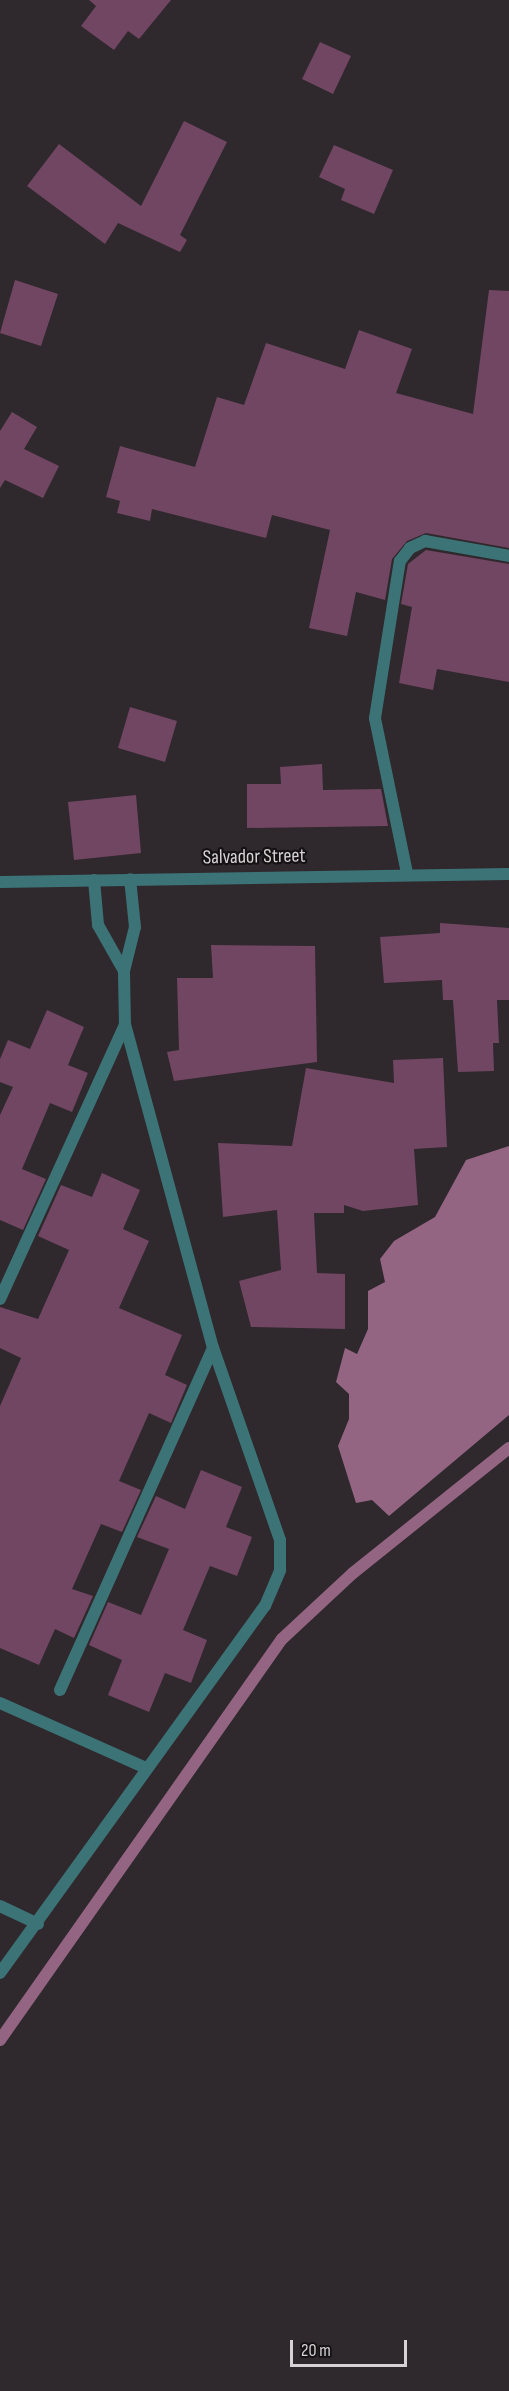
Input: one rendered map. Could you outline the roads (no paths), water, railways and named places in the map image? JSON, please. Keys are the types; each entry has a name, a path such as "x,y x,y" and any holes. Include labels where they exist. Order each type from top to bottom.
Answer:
{"street":[{"path":"406,873 375,718 400,561 410,548 425,541 509,556"},
{"name":"Salvador Street","path":"0,882 406,873 509,873"},
{"path":"0,1973 38,1924 144,1767 265,1606 280,1570 280,1540 213,1348 125,1025 124,971 135,927 130,879"},
{"path":"94,880 98,926 124,971"},
{"path":"0,1299 125,1025"},
{"path":"60,1690 213,1348"},
{"path":"0,1703 144,1767"},
{"path":"0,1906 38,1924"}],"waterway":[{"path":"0,2040 282,1639 353,1573 509,1448"}]}
